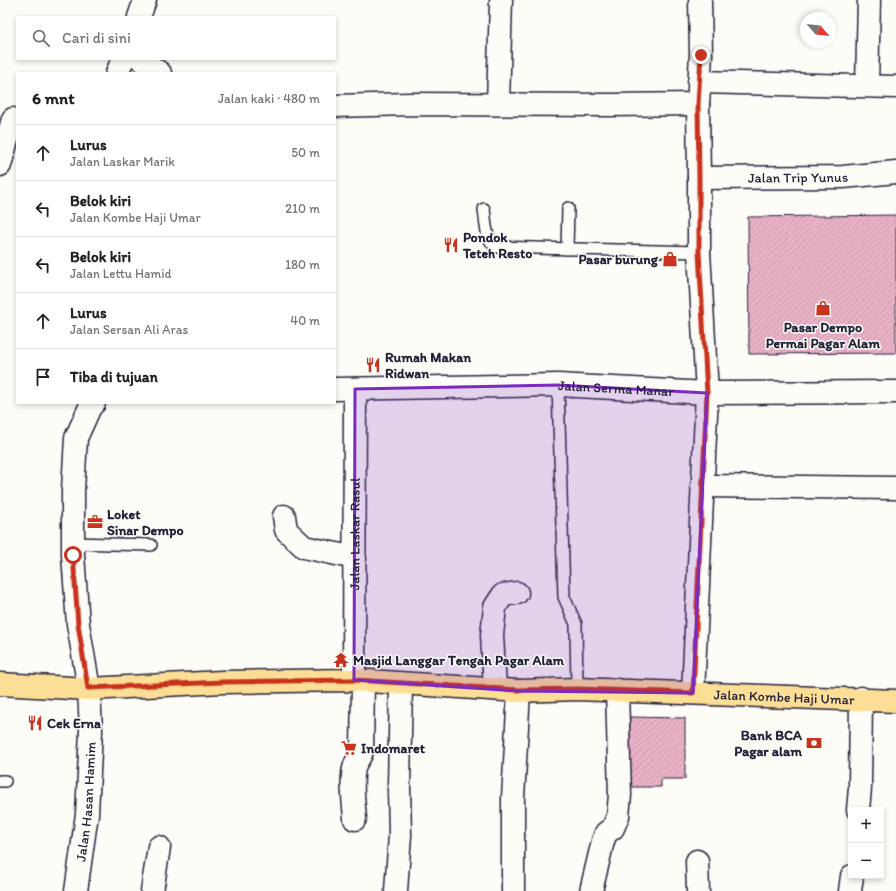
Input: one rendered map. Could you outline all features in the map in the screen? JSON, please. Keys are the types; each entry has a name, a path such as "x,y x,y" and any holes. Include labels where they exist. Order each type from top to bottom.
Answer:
{"main road":[{"name":"Jalan Kombe Haji Umar","path":"0,684 88,688 222,682 358,681 519,690 617,690 861,698 896,701"}],"street":[{"path":"139,16 145,0"},
{"path":"498,104 501,0"},
{"path":"693,693 707,393 699,252 698,104 701,55 700,0"},
{"path":"867,85 869,0"},
{"path":"117,72 123,60"},
{"path":"142,60 159,72"},
{"path":"699,82 867,85 896,87"},
{"path":"336,106 410,104 698,104"},
{"path":"0,165 10,118"},
{"name":"Jalan Trip Yunus","path":"699,178 842,177 896,172"},
{"name":"Jalan Serma Manar","path":"345,389 558,385 707,393 896,392"},
{"name":"Jalan Laskar Rasul","path":"345,389 362,750 361,757 355,765 353,786 355,819"},
{"name":"Jalan Hasan Hamim","path":"76,891 87,814 91,731 88,688 78,624 73,543 72,490 76,438 91,404"},
{"path":"702,486 896,488"},
{"path":"284,516 286,530 304,547 354,558"},
{"path":"495,689 492,635 495,607 503,595 517,593"},
{"path":"396,891 400,834 399,787 401,684"},
{"path":"513,891 512,798 519,690"},
{"path":"591,891 603,841 606,833 613,828 618,816 620,795 617,690"},
{"path":"858,807 860,788 861,698"},
{"path":"152,891 159,848"},
{"path":"696,861 698,891"},
{"path":"850,891 852,879"}],"lane":[{"path":"567,249 568,208"},
{"path":"484,209 488,237 491,243 496,247 699,252"},
{"path":"558,385 564,597 576,624 577,689"},
{"path":"73,543 152,546"}],"highlighted area":[{"path":"558,385 707,393 693,693 519,691 354,680 355,389"}],"building":[{"path":"896,215 896,353 749,354 748,217"},
{"path":"629,717 685,718 685,779 661,779 661,787 627,787"}],"place":[{"name":"Pondok Teteh Resto","path":"451,245"},
{"name":"Pasar burung","path":"670,259"},
{"name":"Pasar Dempo Permai Pagar Alam","path":"823,308"},
{"name":"Rumah Makan Ridwan","path":"373,365"},
{"name":"Loket Sinar Dempo","path":"95,522"},
{"name":"Masjid Langgar Tengah Pagar Alam","path":"341,660"},
{"name":"Cek Erna","path":"35,723"},
{"name":"Bank BCA Pagar alam","path":"814,743"},
{"name":"Indomaret","path":"349,748"}],"route":[{"path":"73,555 78,624 88,688 222,682 354,680 519,690 577,689 693,693 707,393 699,252 698,104 701,55"}]}
